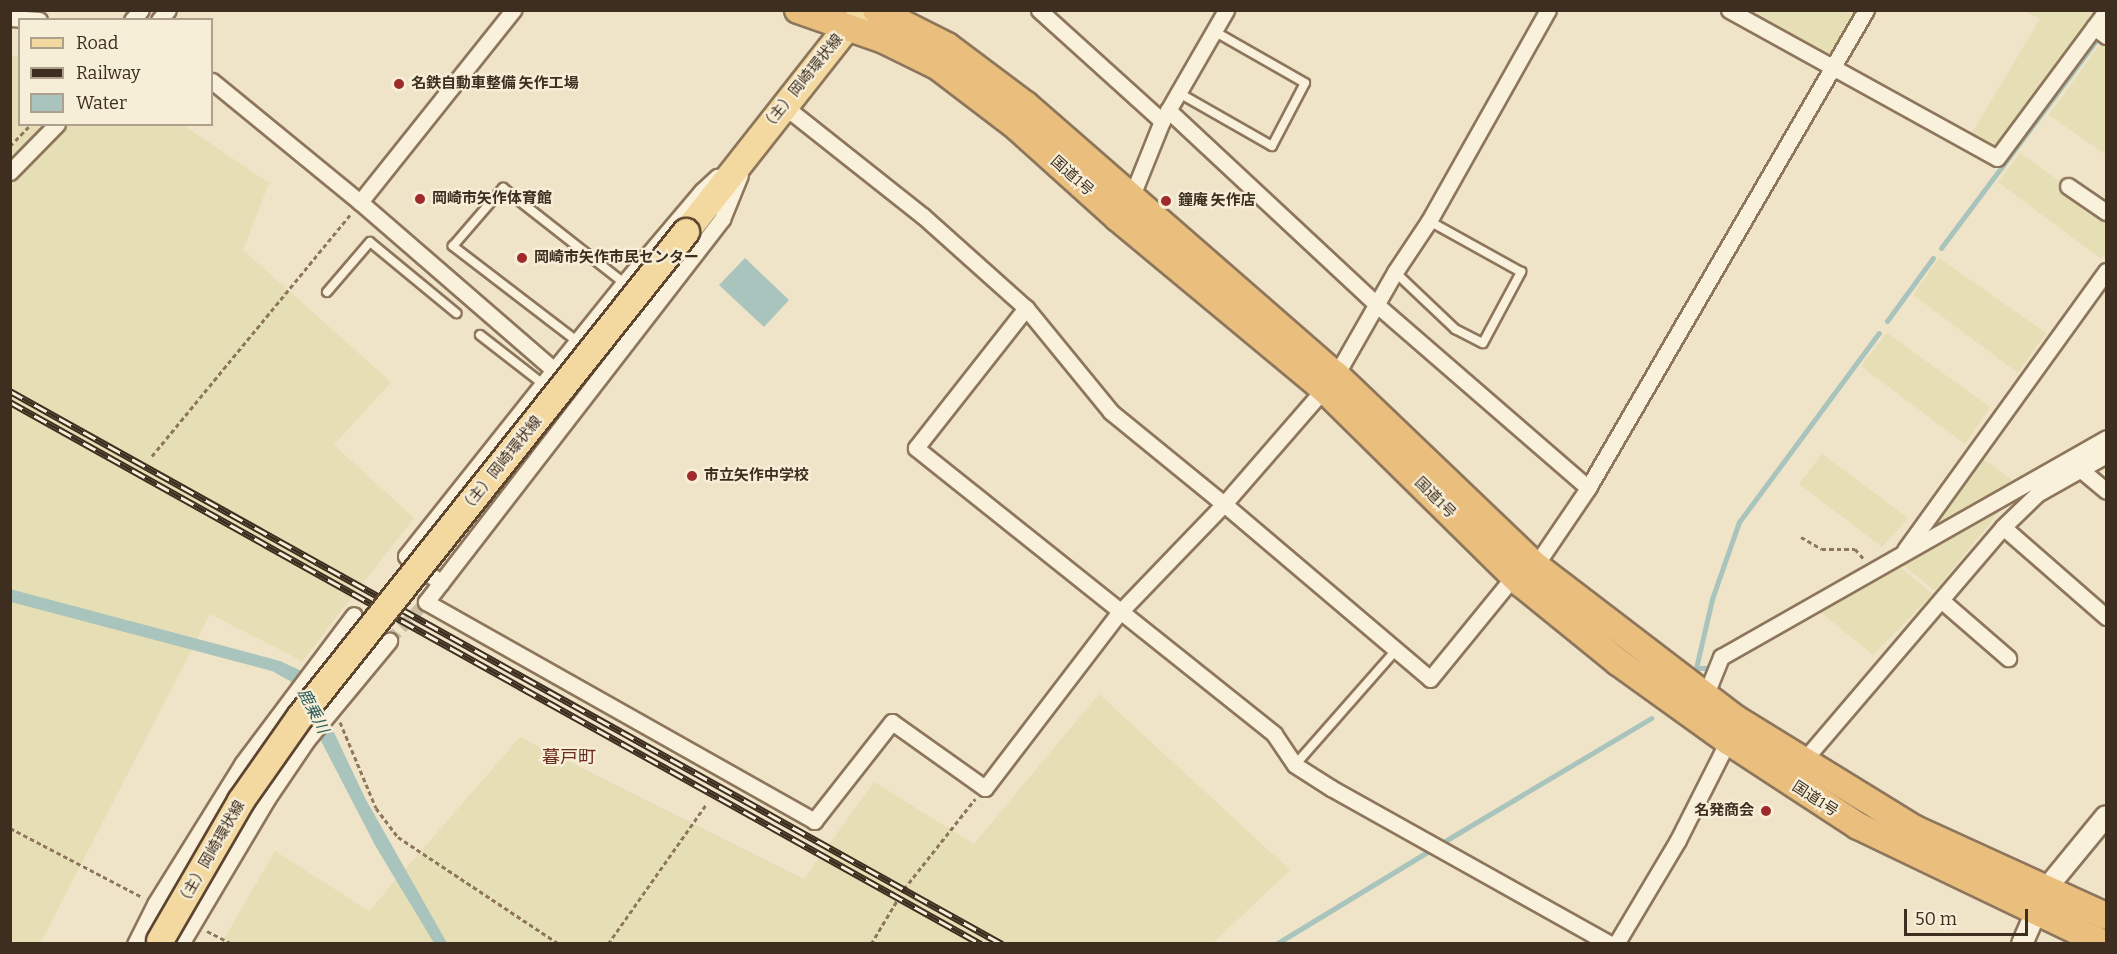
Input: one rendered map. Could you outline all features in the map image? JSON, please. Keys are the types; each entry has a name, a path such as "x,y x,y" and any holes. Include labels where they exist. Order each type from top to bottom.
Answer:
{"highway":[{"name":"国道1号","path":"798,10 884,40 937,66 1125,208 1330,382 1524,575 1618,662 1728,741 1858,826 2104,944"},
{"name":"国道1号","path":"875,10 947,46 1026,105 1125,208"},
{"name":"国道1号","path":"1524,575 1706,694 1736,720 1915,829 2106,916"}],"main road":[{"name":"（主）岡崎環状線","path":"159,943 241,801 300,717 848,26 875,10"}],"street":[{"path":"360,202 513,10"},
{"path":"1039,10 1165,115 1377,305 1588,488"},
{"path":"1125,208 1165,115 1226,10"},
{"path":"751,147 722,219 426,602 814,821 892,722 985,788 1119,613 1224,504 1330,382 1395,272 1429,221 1548,10"},
{"path":"1729,10 1997,158 2100,32 2106,11"},
{"path":"784,106 922,216 1026,308 1111,412 1224,504 1430,679 1524,575 1588,488 1866,10"},
{"path":"213,82 360,202 554,370"},
{"path":"10,172 55,126"},
{"path":"441,583 406,556 624,283 702,191 751,147"},
{"path":"2068,186 2106,212"},
{"path":"1902,555 2106,271"},
{"path":"1026,308 915,448 1119,613 1274,734 1295,765 1331,788 1610,944"},
{"path":"1706,694 1721,657 2106,438"},
{"path":"1803,760 2003,527 2037,494 2106,455"},
{"path":"2080,469 2106,491"},
{"path":"2003,527 2106,617"},
{"path":"1941,600 2007,658"},
{"path":"354,615 242,764 155,904 159,943 192,923 307,740 389,641"},
{"path":"280,711 307,740"},
{"path":"1616,944 1678,840 1728,741"},
{"path":"2022,944 2046,889 2106,816"}],"lane":[{"path":"1179,93 1272,146 1305,83 1214,32"},
{"path":"578,342 453,246 503,188 624,283"},
{"path":"1395,272 1455,329 1483,343 1521,272 1429,221"},
{"path":"327,292 369,242 456,313"},
{"path":"480,334 543,384"},
{"path":"1295,765 1396,650"}],"path":[{"path":"10,146 29,126"},
{"path":"152,456 360,202"},
{"path":"1801,537 1822,549 1855,549 1874,571"},
{"path":"335,709 376,808 398,837 559,944"},
{"path":"872,944 904,889 985,788"},
{"path":"608,944 707,803"},
{"path":"10,828 155,904"},
{"path":"192,923 232,944"}],"shaded area":[{"path":"1747,11 1855,11 1829,56"},
{"path":"2024,11 2101,11 1997,147 1970,136 2040,19"},
{"path":"2102,41 2106,44 2106,155 2049,115"},
{"path":"10,55 18,56 18,126 184,126 269,183 243,250 391,382 334,445 414,518 302,661 210,614 40,944 10,943"},
{"path":"2020,153 2106,214 2106,251 2101,259 1998,182"},
{"path":"1939,258 2046,333 2018,373 1913,295"},
{"path":"1887,333 1990,407 1965,444 1861,366"},
{"path":"1822,454 1908,518 1882,547 1799,484"},
{"path":"1978,456 2012,480 1916,541"},
{"path":"2008,501 1935,591 1902,564"},
{"path":"1897,565 1933,594 1873,655 1814,607"},
{"path":"1099,694 1290,870 1213,943 221,944 275,851 369,911 520,737 804,879 874,782 974,844"}],"water":[{"path":"745,258 789,300 764,327 719,285"},
{"name":"鹿乗川","path":"10,589 280,661 306,673 365,798 447,943 434,943 376,847 290,681 272,671 11,602"}],"waterway":[{"path":"1941,248 2096,41"},
{"path":"1887,321 1933,258"},
{"path":"1711,668 1696,668 1712,599 1739,522 1879,333"},
{"path":"1445,841 1651,718"},
{"path":"1276,944 1429,851"}],"tunnel":[{"path":"389,641 426,602"}],"railway":[{"path":"10,391 1002,944"},
{"path":"10,402 981,944"}],"place":[{"name":"名鉄自動車整備 矢作工場","path":"399,84"},
{"name":"岡崎市矢作体育館","path":"420,199"},
{"name":"鐘庵 矢作店","path":"1166,201"},
{"name":"岡崎市矢作市民センター","path":"522,258"},
{"name":"市立矢作中学校","path":"692,476"},
{"name":"名発商会","path":"1766,811"}],"district":[{"name":"暮戸町","path":"569,757"}]}
